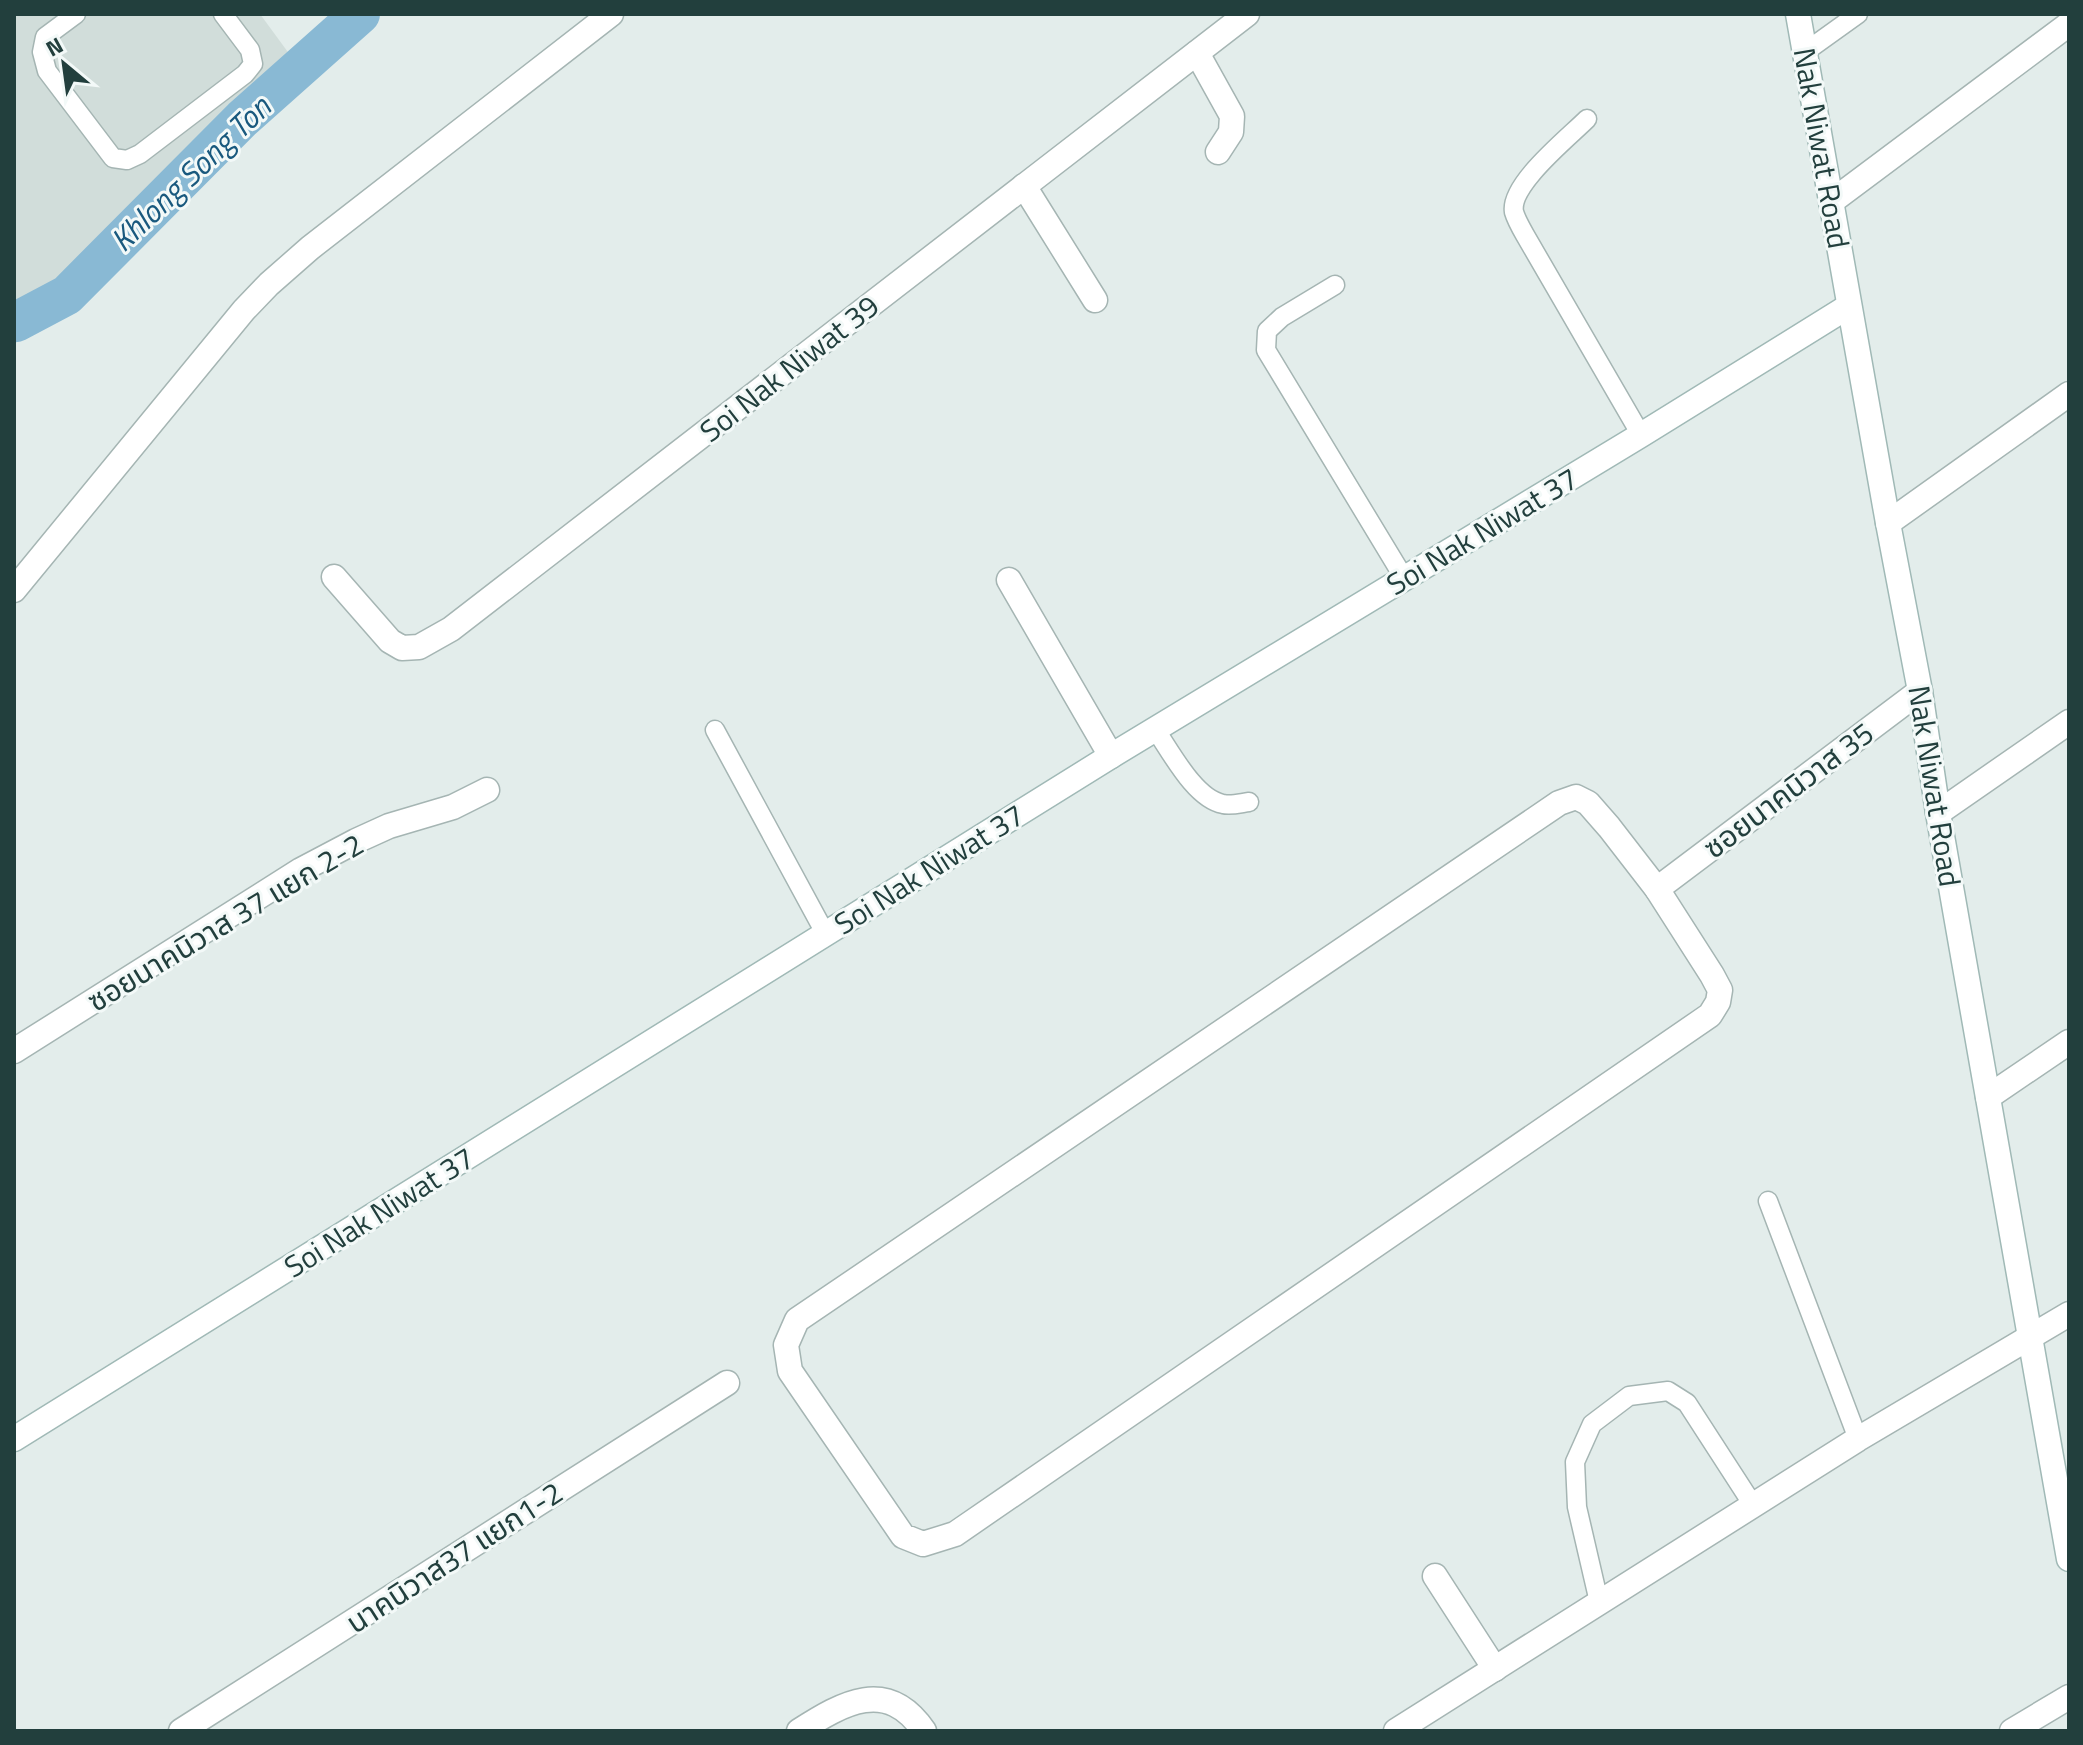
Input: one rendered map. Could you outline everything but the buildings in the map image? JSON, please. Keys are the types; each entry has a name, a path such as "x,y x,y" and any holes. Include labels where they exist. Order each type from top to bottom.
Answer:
{"street":[{"path":"14,590 244,310 269,284 310,248 611,14"},
{"name":"Soi Nak Niwat 39","path":"334,577 390,641 402,648 419,647 451,629 1247,14"},
{"name":"Nak Niwat Road","path":"1798,14 1920,691 1938,813 2069,1559"},
{"path":"1831,202 2069,24"},
{"path":"1197,53 1232,116 1231,132 1218,152"},
{"path":"1024,186 1095,300"},
{"name":"Soi Nak Niwat 37","path":"14,1439 1111,756 1849,306"},
{"path":"1888,523 2069,394"},
{"path":"1009,580 1111,756"},
{"name":"ซอยนาคนิวาส 35","path":"1657,889 1920,691"},
{"path":"1938,813 2069,722"},
{"name":"ซอยนาคนิวาส 37 แยก 2-2","path":"14,1051 301,870 389,826 453,807 487,790"},
{"path":"1576,797 1588,803 1657,889 1720,990 1718,1002 1710,1015 955,1534 923,1544 903,1536 790,1371 786,1345 797,1320 1559,803 1576,797"},
{"path":"1988,1097 2069,1042"},
{"path":"1396,1731 1858,1439 2069,1314"},
{"name":"นาคนิวาส37 แยก1-2","path":"181,1731 727,1383"},
{"path":"1435,1576 1495,1669"},
{"path":"2012,1731 2069,1697"},
{"path":"799,1731 855,1701 877,1700 895,1704 916,1719 924,1731"}],"lane":[{"path":"76,14 45,37 42,52 47,71 113,158 127,160 140,154 245,74 253,64 250,50 223,14"},
{"path":"1805,52 1858,14"},
{"path":"1587,119 1528,178 1515,198 1514,211 1641,435"},
{"path":"1335,285 1282,317 1267,331 1266,350 1404,578"},
{"path":"1155,729 1192,783 1207,798 1224,805 1249,802"},
{"path":"715,730 825,933"},
{"path":"1768,1201 1858,1439"},
{"path":"1599,1602 1577,1507 1575,1462 1592,1424 1629,1396 1668,1391 1687,1403 1753,1505"}],"shaded area":[{"path":"14,14 260,14 293,59 84,264 33,304 14,302"}],"waterway":[{"name":"Khlong Song Ton","path":"14,321 67,295 242,119 360,14"}]}
